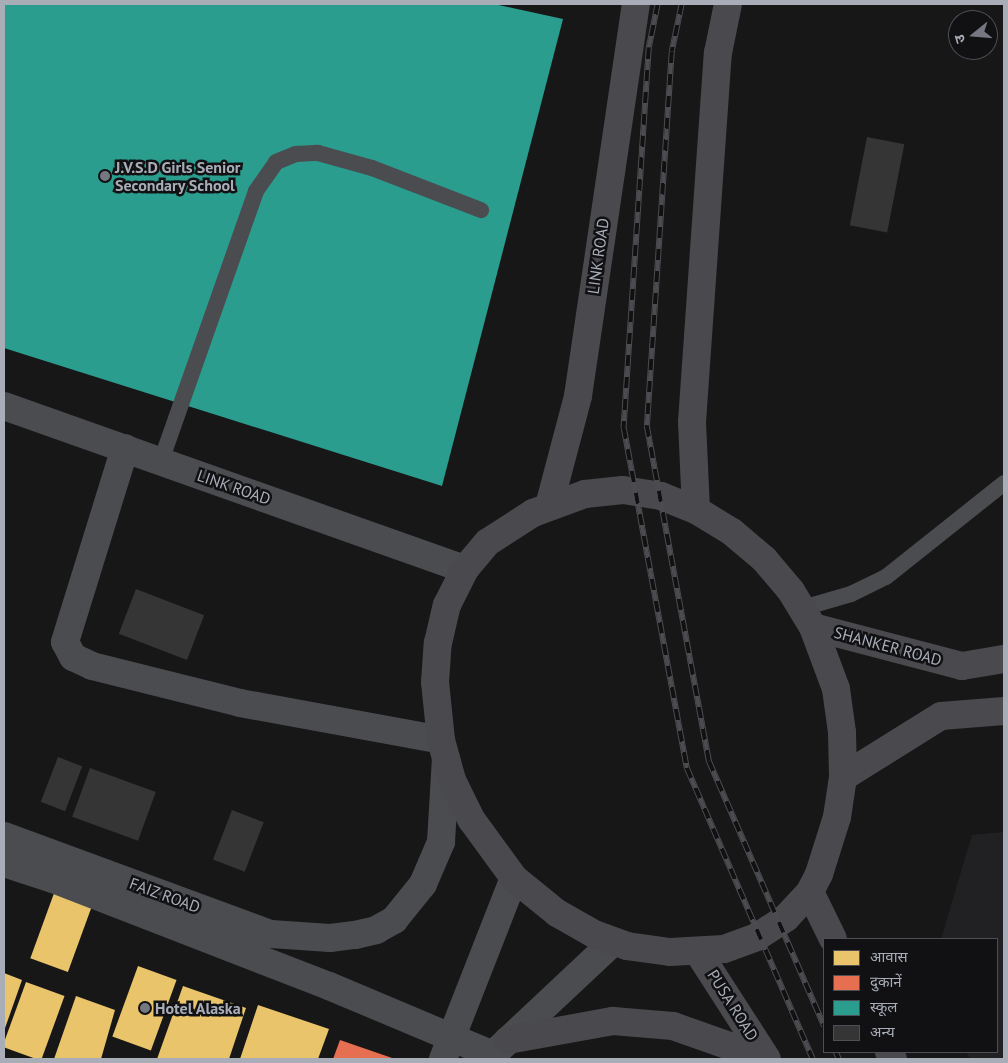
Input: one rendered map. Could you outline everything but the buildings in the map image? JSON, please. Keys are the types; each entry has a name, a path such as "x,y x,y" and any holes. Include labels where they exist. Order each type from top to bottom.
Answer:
{"main road":[{"name":"LINK ROAD","path":"549,506 578,396 636,4"},
{"path":"696,510 692,422 718,52 728,4"},
{"path":"623,490 661,496 696,510 732,532 758,555 808,617 836,689 842,732 842,777 832,836 810,892 786,918 765,933 733,946 698,952 655,950 613,942 557,913 514,878 471,820 443,750 435,682 440,630 452,592 465,569 502,531 549,506 585,494 623,490"},
{"name":"SHANKER ROAD","path":"808,617 962,666 1004,659"},
{"path":"842,777 942,716 1004,711"},
{"path":"810,892 833,938"},
{"name":"PUSA ROAD","path":"698,952 766,1059"},
{"path":"497,1051 613,1021 673,1026 766,1059"}],"street":[{"name":"LINK ROAD","path":"4,406 465,569"},
{"path":"125,448 66,642 73,658 92,666 240,703 443,750"},
{"name":"FAIZ ROAD","path":"4,836 272,934 330,938 376,930 394,920 415,897 441,842 443,750"},
{"path":"4,863 132,909 447,1047 497,1051 613,942"},
{"path":"447,1047 464,1010 514,878"}],"lane":[{"path":"160,461 256,191 276,162 296,154 318,153 372,168 481,210"},
{"path":"808,617 886,577 1004,483"}],"shaded area":[{"path":"1004,832 1004,1059 970,1059 967,1053 998,1053 998,938 941,938 972,835"}],"railway":[{"path":"658,4 649,48 624,428 687,768 813,1059"},
{"path":"682,4 672,52 647,426 709,761 823,1024"},
{"path":"836,1053 839,1059"}],"place":[{"name":"J.V.S.D Girls Senior Secondary School","path":"105,176"},
{"name":"Hotel Alaska","path":"145,1008"}]}
